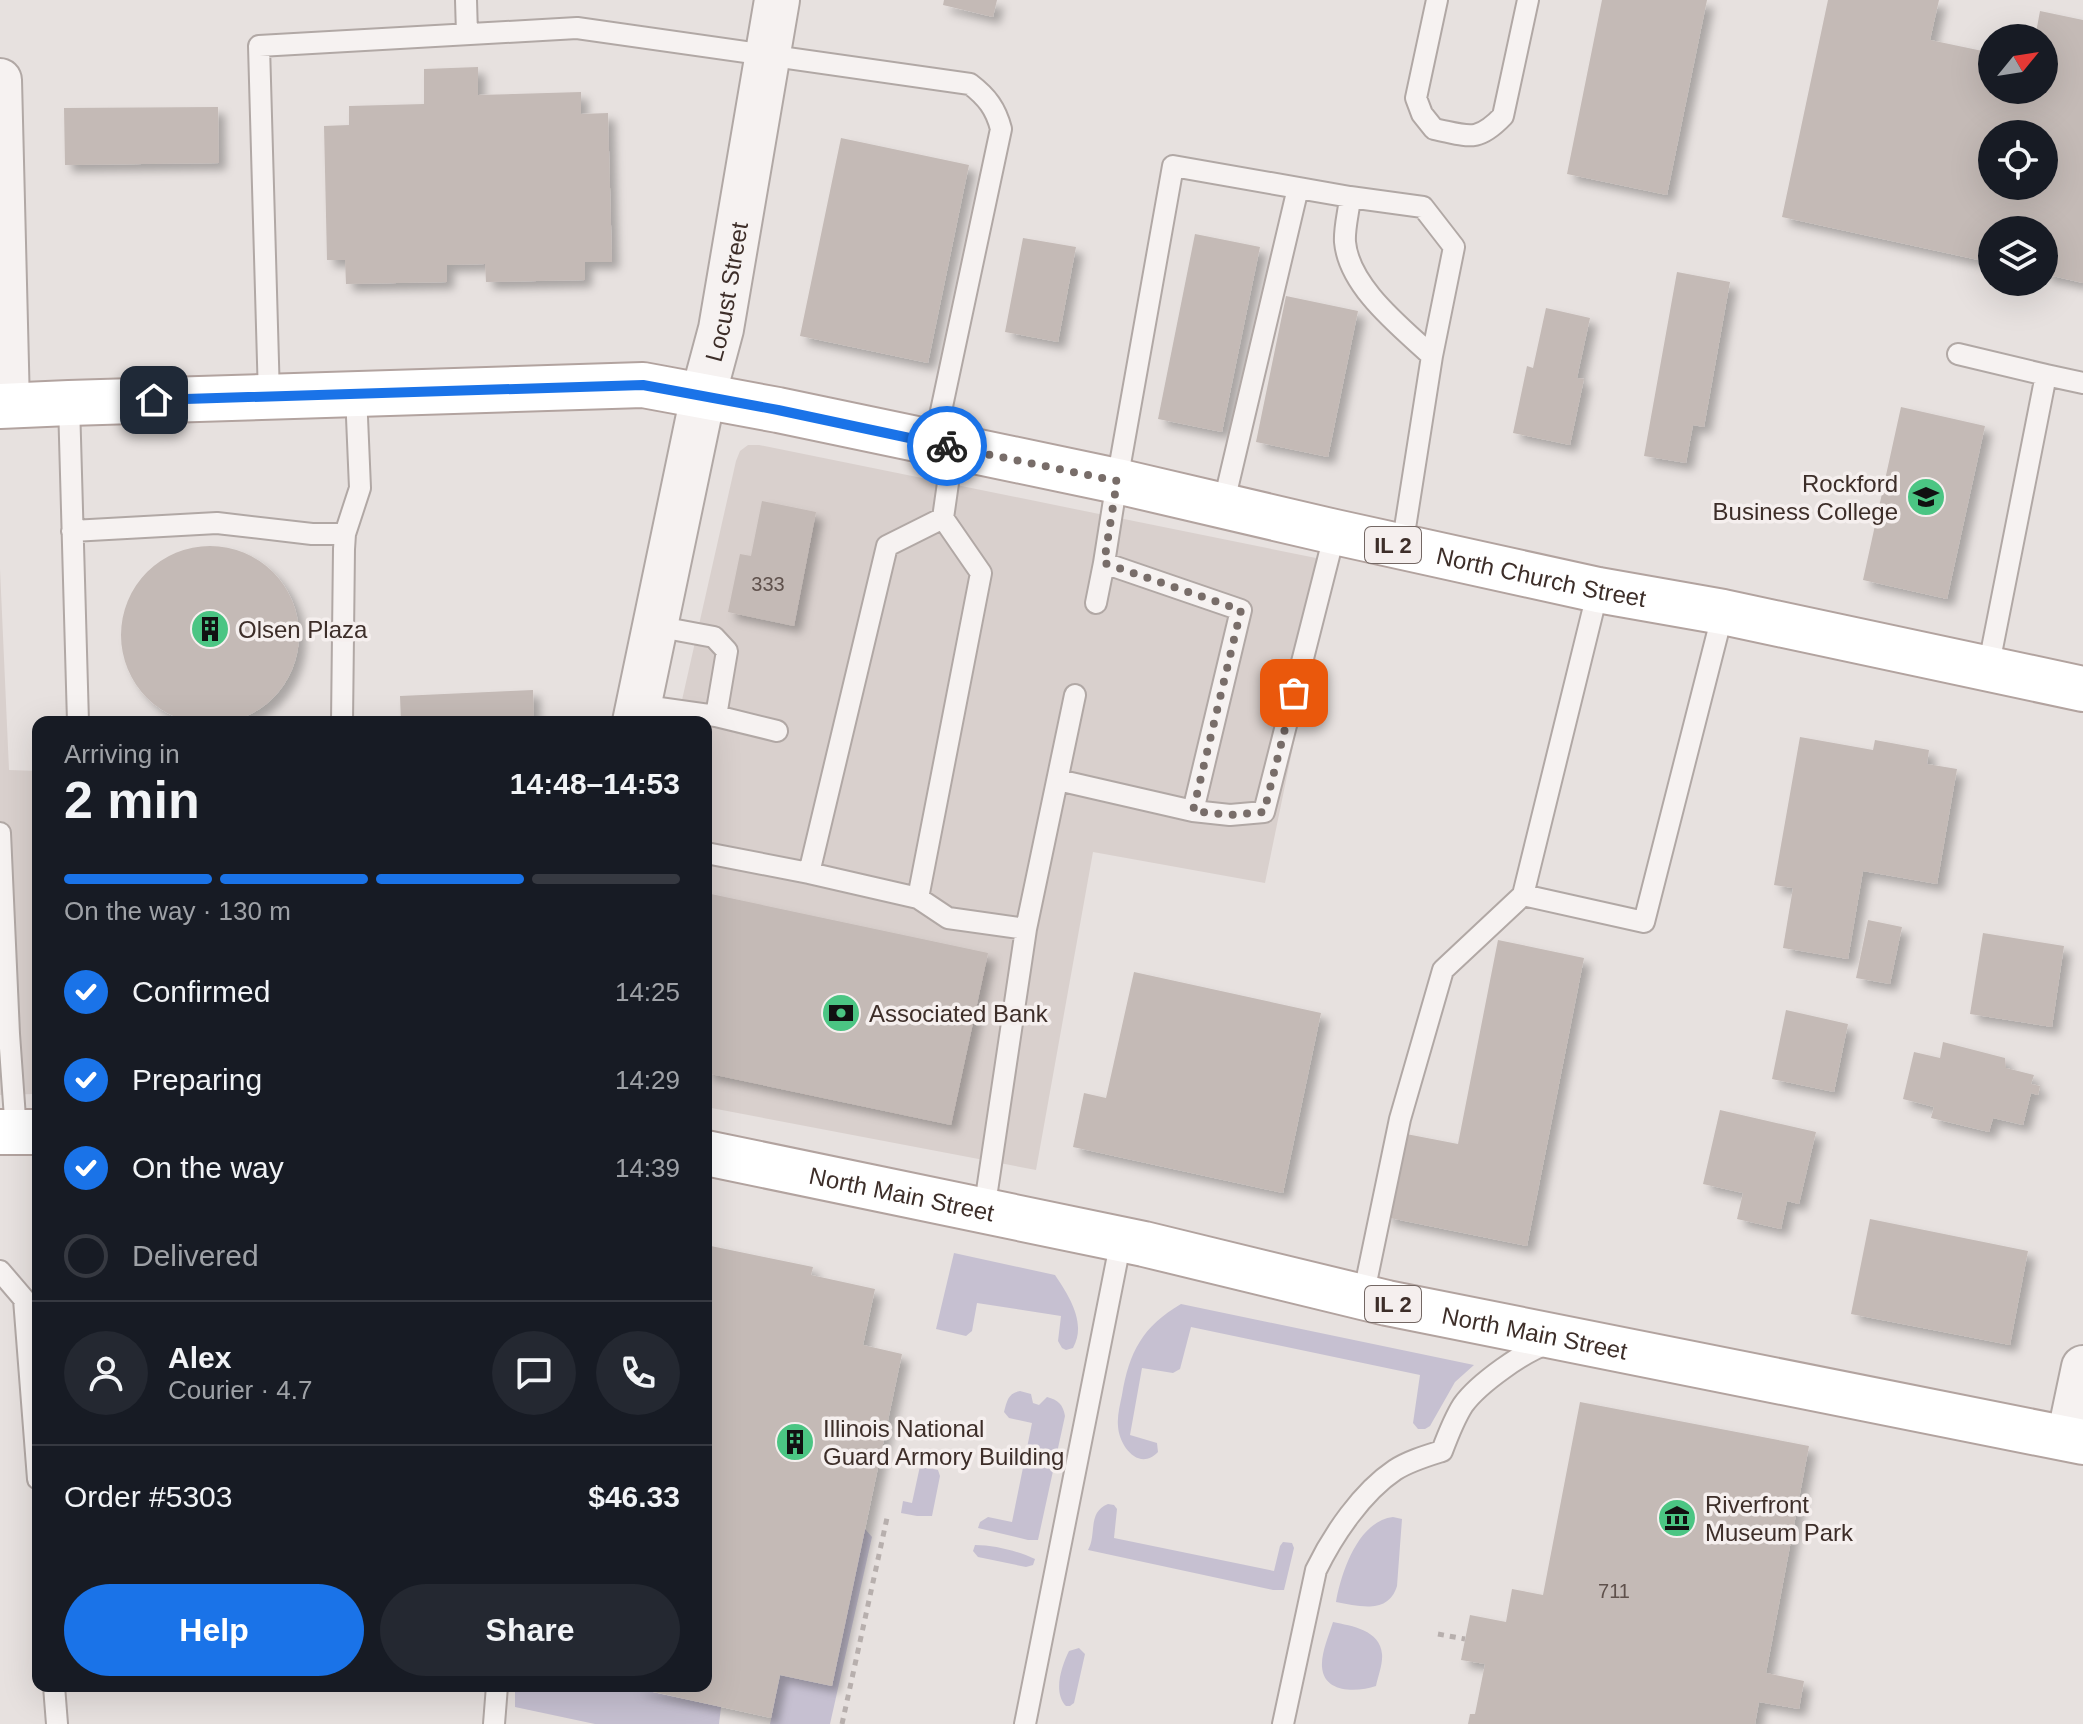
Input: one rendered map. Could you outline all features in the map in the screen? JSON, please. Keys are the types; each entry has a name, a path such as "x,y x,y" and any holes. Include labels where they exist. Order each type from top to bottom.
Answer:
{"main road":[{"name":"North Church Street","path":"4,406 643,385 1117,481 1598,590 1723,612 2083,689"},
{"name":"North Main Street","path":"712,1154 1121,1240 1363,1297 2075,1440"}],"street":[{"name":"Locust Street","path":"636,714 703,396 721,329 777,0"},
{"path":"0,80 4,406"},
{"path":"2075,1440 2083,1367"}],"lane":[{"path":"466,0 467,34"},
{"path":"1437,0 1416,98 1422,114 1434,129 1474,137 1490,129 1503,116 1528,0"},
{"path":"269,397 259,46 577,28 970,84 985,96 997,113 1001,129 943,446 943,518 981,573 918,898"},
{"path":"1096,603 1173,166 1423,207 1454,247 1432,356 1402,547"},
{"path":"1223,506 1298,188"},
{"path":"1350,197 1345,241 1351,265 1387,313 1432,356"},
{"path":"1958,354 2083,383"},
{"path":"1988,669 2046,375"},
{"path":"342,716 345,534 360,488 356,394"},
{"path":"69,403 78,716"},
{"path":"809,873 887,546 943,518"},
{"path":"72,531 217,523 312,534 345,534"},
{"path":"1058,780 1193,811 1230,815 1264,812 1335,532"},
{"path":"1104,563 1241,610 1193,811"},
{"path":"1363,1297 1400,1119 1443,970 1523,895 1598,590"},
{"path":"1523,895 1644,922 1723,612"},
{"path":"655,626 714,637 727,651 716,716"},
{"path":"984,1211 1026,929 1075,695"},
{"path":"636,714 716,716 777,731"},
{"path":"0,833 4,1034 18,1132"},
{"path":"712,854 918,898 948,918 1026,929"},
{"path":"1025,1724 1121,1240"},
{"path":"0,1271 24,1299 32,1402"},
{"path":"1283,1724 1316,1570 1341,1527 1372,1490 1395,1470 1442,1451 1465,1403 1484,1384 1527,1352 1566,1338"},
{"path":"54,1692 57,1724"},
{"path":"494,1724 497,1692"}],"path":[{"path":"842,1724 887,1518"},
{"path":"1438,1634 1465,1639"}],"shaded area":[{"path":"748,445 759,445 1331,561 1265,883 1093,852 1036,1170 712,1108 712,716 678,716 740,451"},
{"path":"0,569 9,770 32,771 32,1094 0,1095"},
{"path":"954,1253 1055,1275 1071,1301 1077,1319 1077,1339 1073,1348 1066,1350 1058,1341 1061,1316 977,1303 972,1331 966,1336 936,1329"},
{"path":"1181,1304 1474,1365 1455,1382 1430,1426 1418,1429 1413,1423 1420,1375 1191,1327 1180,1369 1173,1373 1142,1368 1130,1435 1157,1443 1158,1452 1144,1459 1137,1458 1126,1448 1118,1426 1129,1366 1147,1331"},
{"path":"1020,1391 1031,1394 1033,1403 1039,1405 1047,1397 1054,1400 1065,1416 1038,1540 978,1528 980,1522 988,1517 1012,1522 1032,1423 1009,1418 1004,1412 1010,1396"},
{"path":"920,1466 938,1470 940,1476 932,1516 901,1513 903,1501 912,1503"},
{"path":"1108,1504 1117,1509 1114,1538 1274,1571 1280,1546 1283,1542 1292,1543 1294,1548 1284,1590 1088,1550 1097,1512"},
{"path":"1393,1517 1402,1519 1397,1586 1393,1595 1380,1605 1372,1606 1336,1602 1347,1563 1361,1538 1370,1528"},
{"path":"865,1529 872,1537 830,1724 770,1724 780,1675 832,1686"},
{"path":"975,1545 1006,1549 1035,1559 1033,1565 1026,1567 978,1557 973,1551"},
{"path":"1333,1622 1364,1630 1376,1639 1382,1658 1376,1686 1343,1689 1324,1676 1323,1656"},
{"path":"1079,1648 1085,1654 1074,1703 1066,1706 1060,1694 1061,1672 1069,1651"},
{"path":"515,1692 652,1692 721,1707 719,1724 595,1724 515,1707"}],"building":[{"path":"944,0 997,0 993,17 943,5"},
{"path":"1602,0 1707,0 1667,195 1567,174"},
{"path":"1828,0 1939,0 1930,40 1978,50 1978,104 2058,104 2058,24 2038,24 2040,11 2083,20 2083,283 2058,277 2058,216 1978,216 1978,260 1782,217"},
{"path":"478,67 478,95 581,92 581,114 608,113 612,262 585,262 585,280 486,282 485,264 447,265 447,282 346,284 345,260 327,260 324,126 349,125 349,106 424,104 424,69"},
{"path":"218,107 219,163 65,165 64,108"},
{"path":"841,138 969,165 928,363 800,336"},
{"path":"1195,234 1260,247 1222,432 1158,419"},
{"path":"1023,238 1076,247 1058,342 1005,332"},
{"path":"1677,272 1730,282 1704,427 1693,425 1686,463 1644,456"},
{"path":"1286,296 1358,311 1328,457 1256,442"},
{"path":"1546,308 1590,318 1577,378 1584,379 1570,445 1513,433 1527,366 1533,368"},
{"path":"1901,407 1985,426 1947,599 1863,580"},
{"path":"762,501 816,512 794,626 728,612 740,554 751,556"},
{"name":"Olsen Plaza","path":"193,547 227,547 260,561 284,585 298,618 298,652 284,685 260,709 246,716 174,716 160,709 136,685 122,652 122,618 136,585 160,561"},
{"path":"533,690 534,716 401,716 400,696"},
{"path":"1800,737 1873,750 1875,740 1929,750 1927,764 1957,769 1937,884 1863,871 1848,959 1783,948 1793,888 1774,885"},
{"name":"Associated Bank","path":"712,894 988,953 951,1125 712,1074"},
{"path":"1868,920 1902,927 1890,984 1856,978"},
{"path":"1983,933 2064,946 2052,1027 1970,1014"},
{"path":"1498,940 1584,958 1527,1246 1385,1217 1401,1133 1458,1144"},
{"path":"1134,972 1321,1013 1283,1193 1073,1147 1084,1093 1106,1098"},
{"path":"1786,1010 1848,1024 1834,1092 1772,1079"},
{"path":"1943,1042 2005,1058 2006,1068 2034,1075 2031,1084 2040,1086 2038,1095 2031,1093 2023,1125 1993,1118 1989,1132 1931,1118 1934,1107 1903,1099 1914,1052 1940,1058"},
{"path":"1720,1110 1816,1132 1799,1204 1787,1201 1781,1229 1737,1219 1743,1193 1703,1184"},
{"path":"1870,1219 2028,1251 2010,1345 1851,1314"},
{"name":"Illinois National Guard Armory Building","path":"712,1246 813,1267 811,1275 875,1289 863,1345 902,1354 832,1686 780,1675 771,1718 654,1692 712,1692"},
{"name":"Riverfront Museum Park","path":"1580,1402 1809,1446 1766,1673 1804,1681 1799,1709 1759,1702 1755,1724 1468,1724 1470,1714 1475,1714 1485,1664 1461,1660 1470,1615 1506,1622 1512,1589 1543,1595"}],"way so far":[{"path":"947,446 1117,481 1104,563 1241,610 1193,811 1230,815 1264,812 1294,693"}],"place":[{"name":"Rockford Business College","path":"1926,497"},
{"name":"Olsen Plaza","path":"210,629"},
{"name":"Associated Bank","path":"841,1013"},
{"name":"Illinois National Guard Armory Building","path":"795,1442"},
{"name":"Riverfront Museum Park","path":"1677,1518"}],"route":[{"path":"154,400 643,385 947,446"}]}
